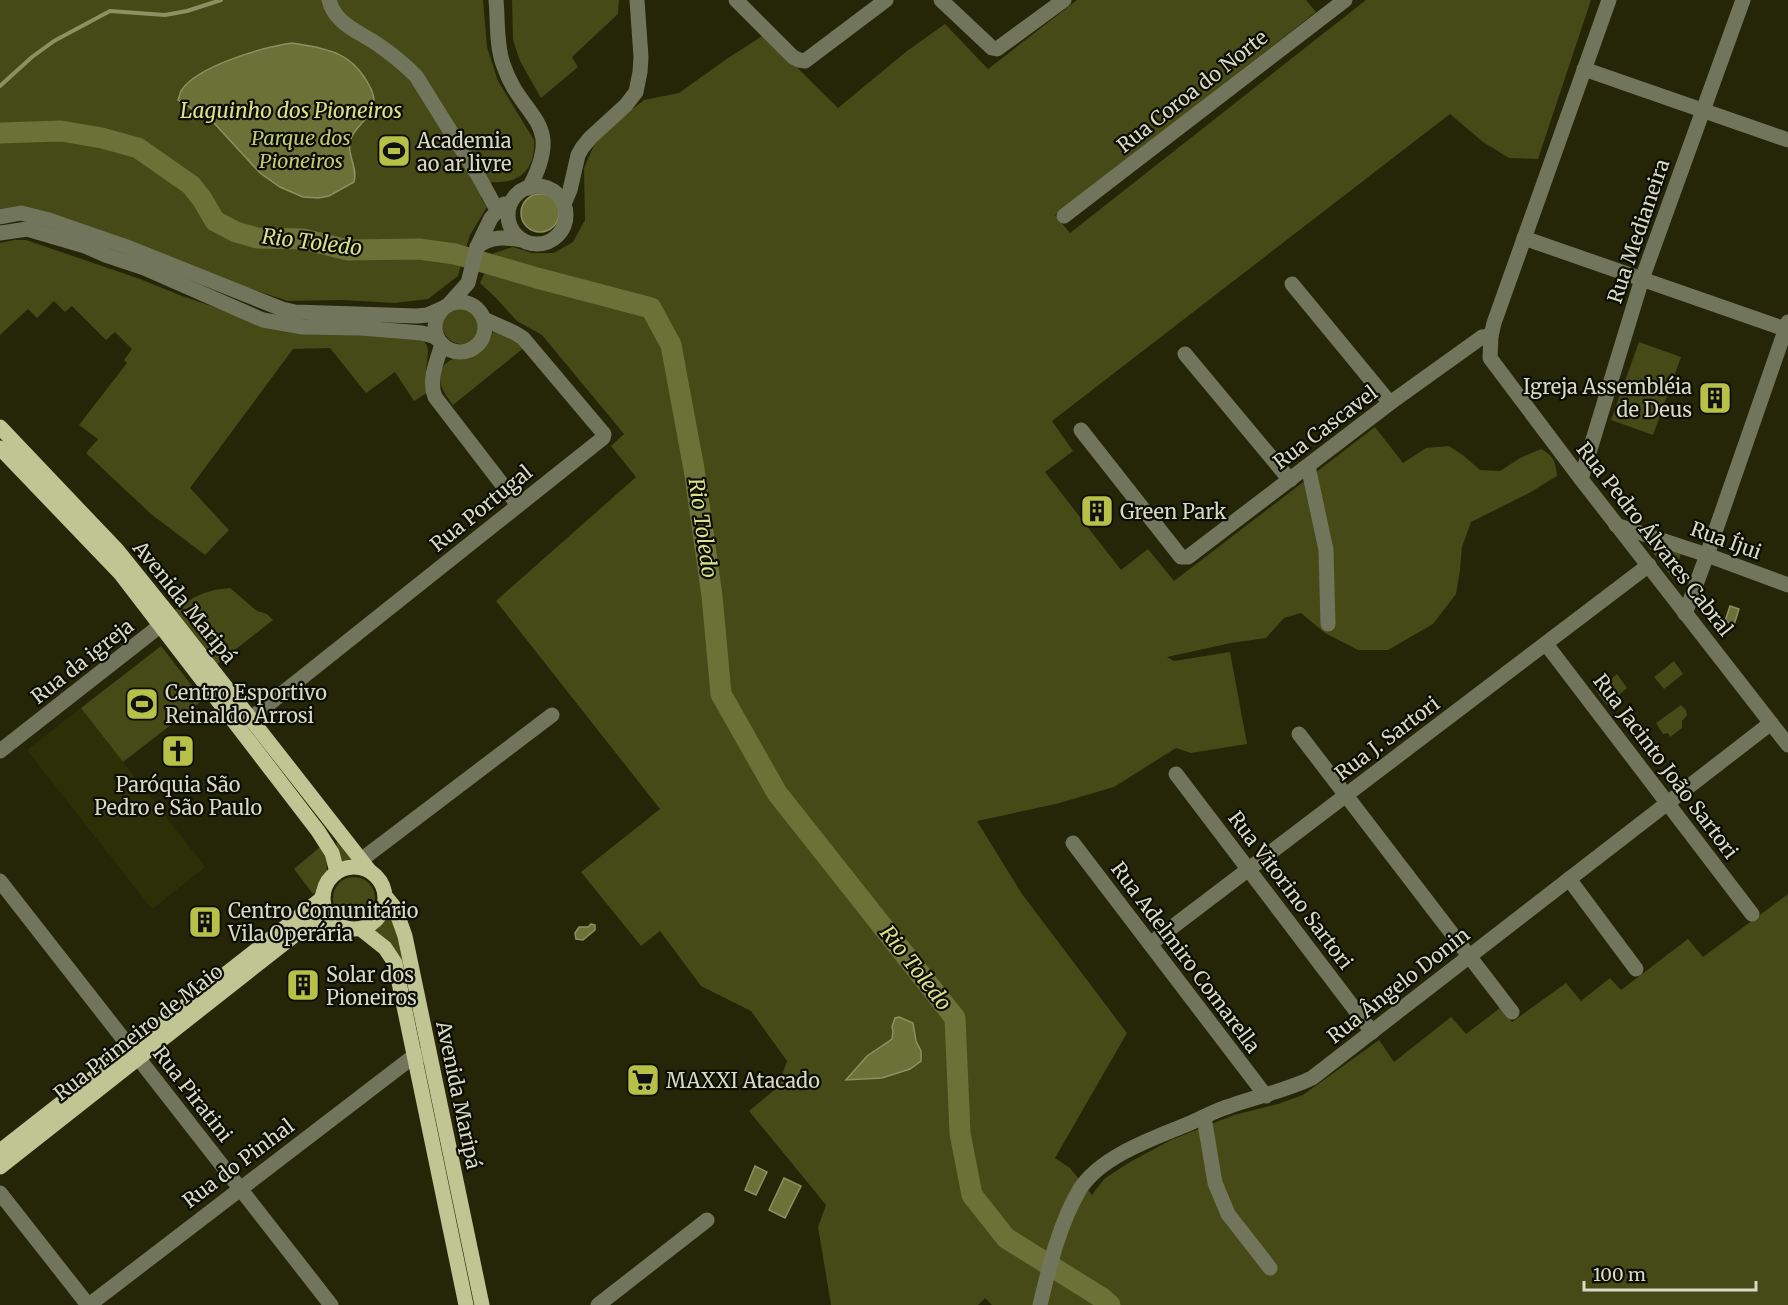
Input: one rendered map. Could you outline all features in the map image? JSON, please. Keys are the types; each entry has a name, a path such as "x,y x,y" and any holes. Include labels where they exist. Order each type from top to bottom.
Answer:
{"main road":[{"name":"Avenida Maripá","path":"0,427 117,550 365,865"},
{"name":"Avenida Maripá","path":"0,448 120,573 318,831 332,853 337,872"},
{"path":"365,865 378,877 383,886 386,897 384,908 379,918 371,925 361,929 353,930 337,925 327,915 324,908 325,885 337,872 347,867 365,865"},
{"name":"Rua Primeiro de Maio","path":"0,1167 315,904 323,894"},
{"name":"Avenida Maripá","path":"386,897 395,908 405,936 482,1305"},
{"name":"Rua Primeiro de Maio","path":"0,1151 302,930 318,924 337,925"},
{"name":"Avenida Maripá","path":"361,929 385,948 395,963 466,1305"}],"street":[{"path":"329,0 334,13 341,21 379,45 416,76 479,177 513,198 545,188 560,197 564,204 566,222 562,231 548,242 539,244 508,237 494,238 476,248"},
{"path":"496,0 502,63 511,83 537,120 544,139 543,155 539,169 491,218 476,248 469,276 438,315 435,331 440,342 432,389 435,397 518,505"},
{"path":"564,204 570,190 578,155 590,138 614,118 636,92 641,57 637,0"},
{"path":"736,0 793,57 805,61 886,0"},
{"path":"941,0 992,48 997,49 1064,0"},
{"name":"Rua Coroa do Norte","path":"1064,216 1345,0"},
{"path":"1491,336 1609,0"},
{"name":"Rua Medianeira","path":"1581,479 1642,279 1743,0"},
{"path":"1584,69 1788,140"},
{"path":"513,198 509,219 515,234 522,240"},
{"path":"0,217 21,213 49,220 127,247 282,309 295,312 417,316 427,315 459,302 467,302 480,311 486,327 481,342 475,348 459,352 451,351 427,334 410,331 303,327 263,320 144,268 85,246 27,229 0,233"},
{"path":"1524,238 1787,327 1685,614"},
{"path":"469,276 474,306"},
{"path":"1292,284 1390,403"},
{"name":"Rua Portugal","path":"250,719 603,438 604,434 523,339 484,319"},
{"name":"Rua Pedro Álvares Cabral","path":"1491,336 1490,357 1616,525 1788,745"},
{"name":"Rua Cascavel","path":"1080,430 1181,557 1188,557 1390,403 1482,337 1491,336"},
{"path":"1185,354 1290,480"},
{"path":"1308,466 1326,550 1328,624"},
{"name":"Rua Íjui","path":"1616,525 1788,585"},
{"name":"Rua J. Sartori","path":"1150,944 1649,565"},
{"name":"Rua da igreja","path":"0,751 161,625"},
{"name":"Rua Jacinto João Sartori","path":"1546,644 1752,914"},
{"path":"365,865 552,716"},
{"name":"Rua Ângelo Donin","path":"1040,1305 1062,1229 1081,1188 1095,1172 1122,1154 1229,1106 1296,1086 1312,1078 1771,723"},
{"path":"1299,734 1512,1012"},
{"name":"Rua Vitorino Sartori","path":"1176,774 1372,1032"},
{"name":"Rua Adelmiro Comarella","path":"1073,843 1266,1096"},
{"path":"1569,879 1636,969"},
{"name":"Rua Piratini","path":"0,881 331,1305"},
{"path":"414,1056 430,1054"},
{"name":"Rua do Pinhal","path":"88,1305 414,1056"},
{"path":"1204,1117 1215,1184 1228,1214 1270,1268"},
{"path":"0,1193 88,1305"},
{"path":"598,1305 707,1220"}],"shaded area":[{"path":"81,708 205,867 152,909 27,750"}],"green space":[{"name":"Parque dos Pioneiros","path":"0,0 483,0 487,47 498,81 534,140 532,159 529,167 518,177 502,182 492,182 481,198 487,207 470,235 458,276 428,299 395,303 342,300 288,301 0,214"},
{"path":"512,0 619,0 618,14 572,57 578,67 541,98 520,61 513,40"},
{"path":"1077,0 1306,0 1316,12 1055,215 1070,233 1366,0 1591,0 1538,159 1509,158 1483,142 1450,114 1052,421 1073,451 1045,472 1121,570 1148,549 1174,581 1375,427 1403,463 1426,448 1449,446 1480,470 1500,471 1520,458 1541,449 1553,460 1557,476 1531,492 1471,522 1462,547 1456,594 1433,624 1388,650 1358,650 1325,633 1301,613 1284,618 1266,638 1167,657 1174,661 1230,652 1247,744 1191,753 1176,748 1114,787 1056,804 977,821 1022,894 1127,1033 1055,1158 1070,1168 1092,1195 1104,1179 1171,1140 1234,1115 1303,1095 1379,1040 1394,1062 1451,1017 1466,1034 1500,1008 1512,1022 1566,983 1581,1001 1610,978 1621,990 1688,939 1703,957 1788,894 1788,1305 992,1305 985,1298 978,1305 831,1305 818,1227 826,1205 749,1111 778,1087 787,1061 751,1011 701,986 660,931 641,946 581,872 660,809 496,601 636,477 611,446 624,434 542,335 517,321 480,283 494,253 513,247 532,253 554,253 573,242 585,220 584,168 596,141 644,100 679,93 764,35 838,108 907,51 945,24 988,69"},
{"path":"26,240 276,328 420,339 426,343 428,351 425,384 427,393 414,401 395,372 366,393 330,348 293,349 190,488 229,530 205,555 151,514 86,453 98,439 79,425 127,363 124,360 132,349 115,332 106,340 72,306 65,312 54,301 37,318 28,309 0,335 0,243"},
{"path":"462,304 470,305 476,310 481,316 481,332 476,338 470,343 462,344 454,343 448,338 443,332 442,324 443,316 448,310 454,305"},
{"path":"494,326 526,346 453,405 440,383 441,371 449,361 456,357 483,347 492,335"},
{"path":"1639,342 1681,357 1653,435 1611,420"},
{"path":"1640,536 1682,550 1673,579"},
{"path":"230,588 257,611 267,614 273,620 217,664 175,610 201,594"},
{"name":"Centro Esportivo Reinaldo Arrosi","path":"161,646 203,700 123,762 81,708"},
{"path":"1674,661 1683,674 1664,689 1654,677"},
{"path":"1617,674 1627,688 1607,705 1596,691"},
{"path":"1681,705 1687,715 1682,721 1682,728 1670,737 1668,733 1663,734 1656,723"},
{"path":"339,841 356,864 343,866 336,843"},
{"path":"320,847 326,860 327,872 322,884 313,894 294,869"},
{"path":"354,877 362,878 369,883 374,890 374,906 369,913 362,918 354,919 346,918 339,913 334,906 333,898 334,890 339,883 346,878"},
{"path":"389,909 400,938 406,970 402,970 371,930 384,919"}],"water":[{"name":"Laguinho dos Pioneiros","path":"292,43 327,50 346,58 362,74 374,96 371,112 350,141 350,152 355,171 354,182 329,196 303,197 280,187 260,173 214,123 178,100 181,91 189,82 215,66 249,53"},
{"path":"540,194 553,200 559,213 553,226 540,232 527,226 521,213 527,200"},
{"path":"1730,606 1739,609 1734,625 1725,621"},
{"path":"591,924 595,925 595,930 583,940 576,939 575,933 579,927 588,927"},
{"path":"899,1017 913,1023 916,1041 921,1051 921,1061 910,1069 882,1078 846,1080 867,1056 892,1039 892,1027 895,1018"},
{"path":"755,1166 767,1172 756,1195 745,1190"},
{"path":"784,1178 801,1186 785,1218 769,1210"}],"waterway":[{"path":"0,86 54,41 110,11 165,15 187,11 221,0"},
{"name":"Rio Toledo","path":"0,133 61,131 102,138 138,148 191,185 215,221 236,232 257,238 303,239 348,250 419,249 455,254 651,308 671,345 694,469 712,596 721,694 777,793 955,1018 960,1133 972,1195 1006,1238 1110,1305"}],"place":[{"name":"Academia ao ar livre","path":"394,151"},
{"name":"Igreja Assembléia de Deus","path":"1715,398"},
{"name":"Green Park","path":"1097,511"},
{"name":"Centro Esportivo Reinaldo Arrosi","path":"142,704"},
{"name":"Paróquia São Pedro e São Paulo","path":"178,751"},
{"name":"Centro Comunitário Vila Operária","path":"205,922"},
{"name":"Solar dos Pioneiros","path":"303,985"},
{"name":"MAXXI Atacado","path":"643,1080"}]}
